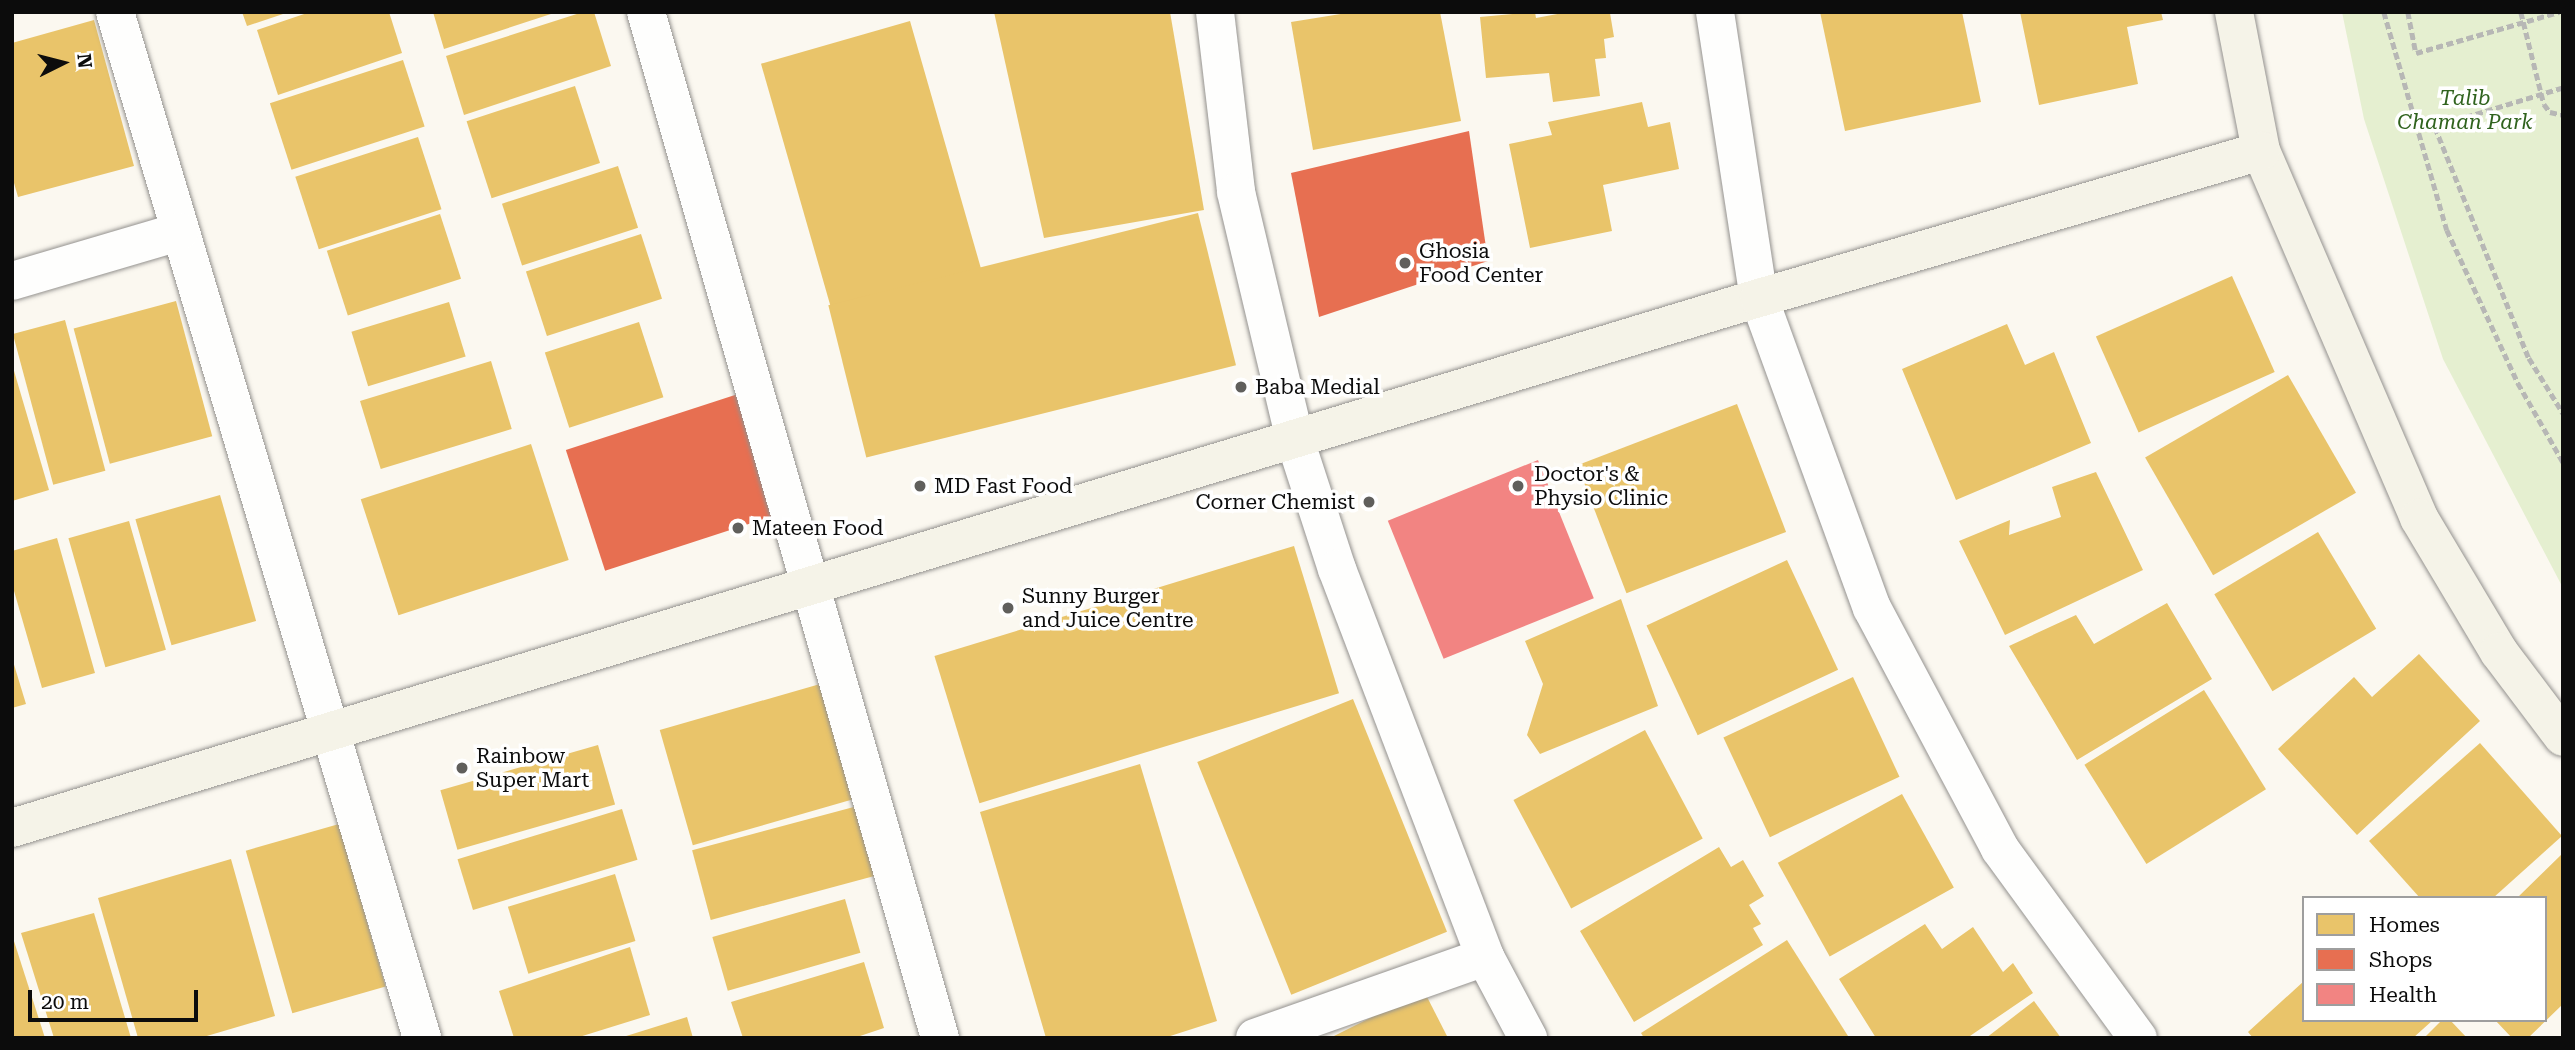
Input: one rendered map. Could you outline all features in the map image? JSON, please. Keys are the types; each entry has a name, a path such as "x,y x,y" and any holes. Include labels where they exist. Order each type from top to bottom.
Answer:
{"street":[{"path":"115,12 422,1038"},
{"path":"646,12 940,1038"},
{"path":"1215,12 1237,192 1296,440 1337,569 1485,957 1528,1038"},
{"path":"1715,12 1759,298 1872,608 2000,849 2138,1038"},
{"path":"2234,12 2261,151 2419,517 2499,652 2563,737"},
{"path":"12,828 812,589 1759,298 2261,151"},
{"path":"12,281 179,232"},
{"path":"1255,1038 1485,957"}],"path":[{"path":"2385,12 2447,230 2518,383 2563,462"},
{"path":"2408,12 2417,53 2559,12"},
{"path":"2521,12 2542,94 2550,112 2563,115"},
{"path":"2563,88 2435,127 2529,358 2563,413"}],"green space":[{"name":"Talib Chaman Park","path":"2342,12 2563,12 2563,588 2443,359 2364,119"}],"building: Homes":[{"path":"242,12 285,12 286,13 247,26"},
{"path":"310,12 389,12 402,53 278,95 257,30"},
{"path":"433,12 554,12 554,13 444,49"},
{"path":"583,12 594,12 611,66 464,115 446,56"},
{"path":"994,12 1170,12 1204,210 1044,238"},
{"path":"1353,12 1440,12 1461,121 1313,150 1291,22"},
{"path":"1535,12 1536,18 1568,12 1610,13 1614,37 1604,39 1606,58 1595,59 1600,96 1553,102 1549,73 1486,78 1480,17"},
{"path":"1820,12 1962,12 1981,102 1845,131"},
{"path":"2020,12 2161,12 2163,20 2127,27 2138,84 2039,105"},
{"path":"94,20 134,166 18,197 12,176 12,43"},
{"path":"910,21 981,270 832,313 761,64"},
{"path":"403,60 425,127 291,170 270,103"},
{"path":"575,86 600,163 492,198 467,121"},
{"path":"1642,102 1648,127 1670,122 1679,169 1603,185 1612,231 1530,248 1509,144 1552,135 1548,122"},
{"path":"418,137 441,209 319,249 295,177"},
{"path":"618,166 638,228 522,266 502,204"},
{"path":"1198,213 1236,365 866,458 828,305"},
{"path":"440,214 461,279 348,315 327,251"},
{"path":"641,234 662,299 547,336 526,271"},
{"path":"2232,276 2275,372 2139,433 2096,337"},
{"path":"176,301 212,436 110,464 74,328"},
{"path":"449,302 466,357 368,386 351,332"},
{"path":"65,320 105,471 53,485 13,334"},
{"path":"639,322 663,397 569,428 545,353"},
{"path":"2007,324 2025,365 2054,352 2091,443 1956,500 1902,369"},
{"path":"491,361 512,429 381,469 360,401"},
{"path":"12,364 49,490 12,501"},
{"path":"2288,375 2356,493 2213,575 2145,458"},
{"path":"1737,404 1786,532 1626,593 1577,465"},
{"path":"531,444 569,560 398,615 361,499"},
{"path":"2096,472 2143,570 2005,635 1959,541 2010,520 2009,535 2061,517 2052,487"},
{"path":"220,495 256,621 172,645 135,519"},
{"path":"129,521 166,650 105,667 68,538"},
{"path":"2318,532 2376,629 2272,691 2214,594"},
{"path":"57,538 95,673 42,688 12,584 12,551"},
{"path":"1294,546 1339,693 979,803 934,656"},
{"path":"1787,560 1838,670 1698,735 1647,626"},
{"path":"1621,599 1658,706 1540,754 1527,735 1543,684 1525,641"},
{"path":"2167,603 2212,679 2077,760 2009,646 2076,615 2094,644"},
{"path":"2419,654 2480,721 2357,835 2278,749 2354,677 2372,697"},
{"path":"12,658 26,704 12,708"},
{"path":"1853,677 1899,777 1770,837 1723,737"},
{"path":"827,682 860,797 693,845 660,730"},
{"path":"2204,690 2266,789 2146,864 2084,765"},
{"path":"1353,699 1447,932 1291,995 1197,762"},
{"path":"1645,730 1703,839 1571,909 1513,800"},
{"path":"2480,743 2562,836 2495,896 2418,896 2369,841"},
{"path":"598,745 615,805 457,850 440,790"},
{"path":"1140,764 1217,1021 1164,1038 1046,1038 980,812"},
{"path":"1902,794 1954,888 1830,956 1778,863"},
{"path":"865,804 884,874 711,920 692,850"},
{"path":"622,809 637,860 473,910 458,859"},
{"path":"339,824 386,986 292,1013 246,851"},
{"path":"1719,847 1731,867 1743,860 1764,896 1749,905 1761,924 1753,928 1763,945 1634,1022 1580,931"},
{"path":"2563,853 2563,1004 2547,1020 2547,896 2519,896"},
{"path":"231,859 275,1016 200,1038 138,1038 98,898"},
{"path":"615,874 635,941 528,974 508,907"},
{"path":"845,899 860,953 728,991 712,937"},
{"path":"94,913 131,1038 54,1038 21,933"},
{"path":"1925,924 1942,949 1973,927 2003,972 2013,963 2033,993 1967,1038 1876,1038 1839,979"},
{"path":"13,938 45,1038 12,1038"},
{"path":"1787,940 1848,1036 1644,1038 1641,1033"},
{"path":"630,947 650,1015 576,1038 514,1038 499,991"},
{"path":"864,962 884,1028 854,1038 743,1038 731,1002"},
{"path":"2302,983 2302,1022 2431,1022 2413,1038 2253,1038 2248,1032"},
{"path":"1424,991 1448,1038 1330,1038"},
{"path":"2034,1001 2061,1038 1986,1038"},
{"path":"687,1017 693,1038 623,1038 623,1037"},
{"path":"2440,1022 2452,1022 2467,1038 2424,1038"},
{"path":"2497,1022 2544,1022 2528,1038 2512,1038"}],"building: Shops":[{"path":"1469,131 1488,261 1319,317 1291,173"},
{"path":"738,394 777,515 605,571 566,450"}],"building: Health":[{"path":"1538,460 1594,598 1444,659 1388,521"}],"place":[{"name":"Ghosia Food Center","path":"1405,263"},
{"name":"Baba Medial","path":"1241,387"},
{"name":"MD Fast Food","path":"920,486"},
{"name":"Doctor's & Physio Clinic","path":"1518,486"},
{"name":"Corner Chemist","path":"1369,502"},
{"name":"Mateen Food","path":"738,528"},
{"name":"Sunny Burger and Juice Centre","path":"1008,608"},
{"name":"Rainbow Super Mart","path":"462,768"}]}
